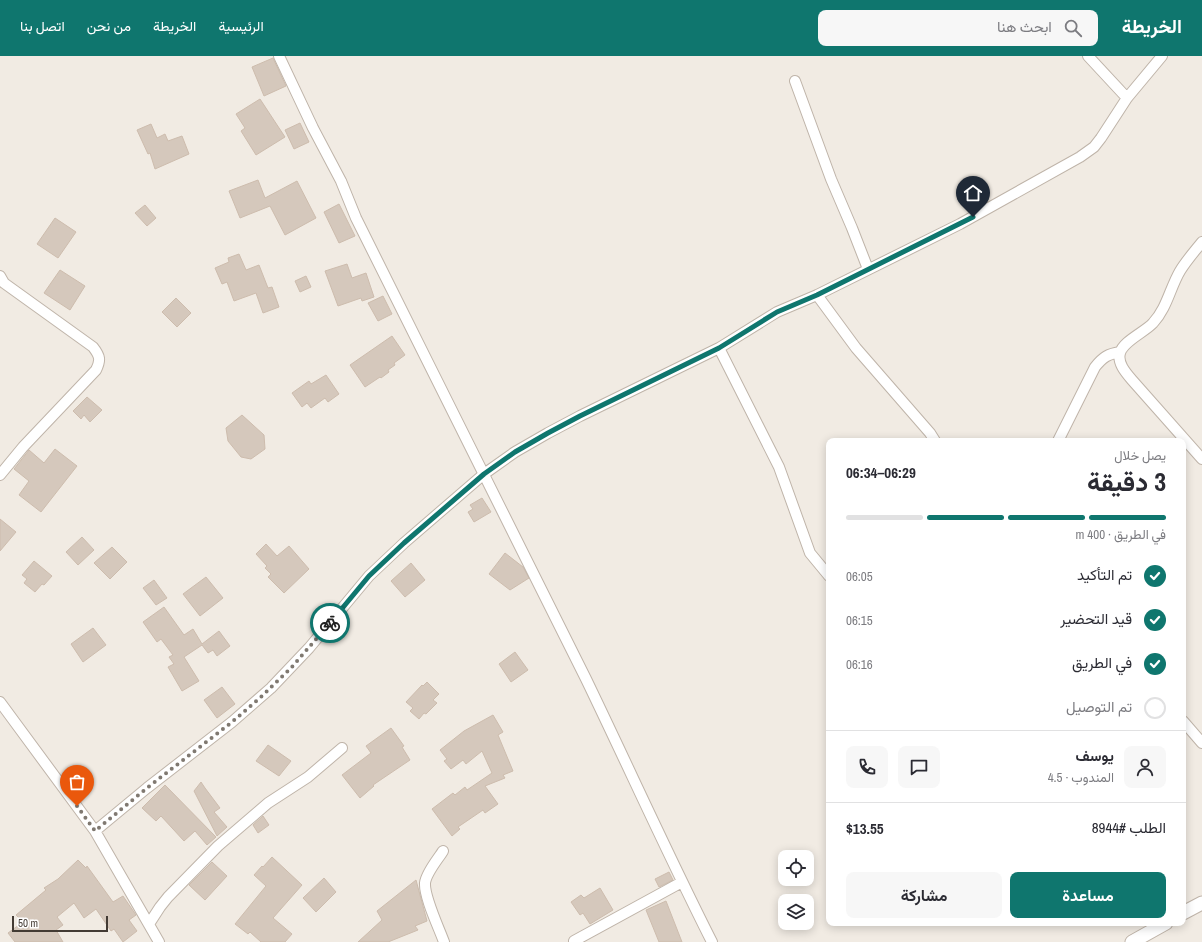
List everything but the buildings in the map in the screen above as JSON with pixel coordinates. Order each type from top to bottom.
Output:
[{"type":"street","points":[[279,56],[313,128],[341,181],[356,218],[586,680],[712,942]]},
{"type":"street","points":[[1088,56],[1127,98]]},
{"type":"street","points":[[95,831],[147,788],[232,722],[271,688],[309,648],[369,576],[404,543],[484,474],[515,452],[548,433],[719,348],[777,312],[817,295],[960,224],[1080,157],[1094,147],[1127,98],[1162,56]]},
{"type":"street","points":[[795,81],[831,180],[868,269]]},
{"type":"street","points":[[1184,438],[1123,368],[1119,360],[1120,352],[1124,346],[1153,323],[1167,301],[1179,272],[1202,242]]},
{"type":"street","points":[[0,276],[4,282],[93,347],[98,354],[99,359],[99,364],[96,370],[23,447],[0,475]]},
{"type":"street","points":[[817,295],[856,348],[933,438]]},
{"type":"street","points":[[719,348],[778,467],[810,553],[826,572]]},
{"type":"street","points":[[1060,438],[1095,367],[1101,359],[1106,356],[1120,352]]},
{"type":"street","points":[[1186,441],[1202,459]]},
{"type":"street","points":[[0,702],[95,831],[159,942]]},
{"type":"street","points":[[1186,724],[1202,743]]},
{"type":"street","points":[[149,924],[168,897],[218,846],[268,803],[308,777],[342,748]]},
{"type":"street","points":[[443,851],[425,882],[428,900],[444,942]]},
{"type":"street","points":[[574,941],[682,882]]},
{"type":"street","points":[[1186,912],[1202,903]]},
{"type":"street","points":[[1132,942],[1161,926]]},
{"type":"way so far","points":[[77,806],[95,831],[147,788],[232,722],[261,697],[291,668],[330,623]]},
{"type":"route","points":[[330,623],[369,576],[404,543],[484,474],[515,452],[580,416],[719,348],[777,312],[817,295],[973,217]]}]
